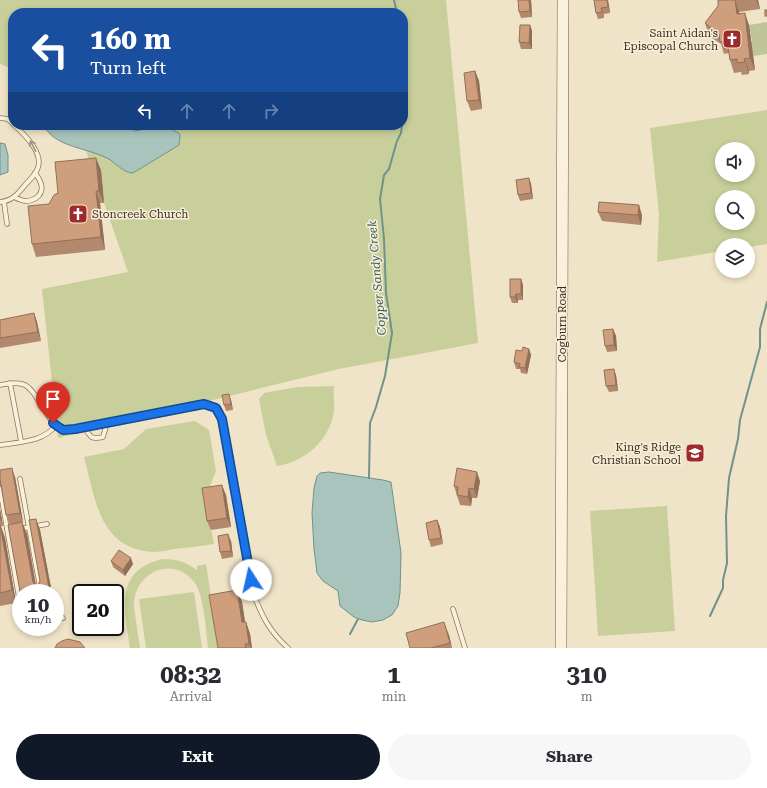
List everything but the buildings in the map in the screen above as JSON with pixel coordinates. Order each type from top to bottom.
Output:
[{"type":"street","name":"Cogburn Road","points":[[561,648],[563,0]]},
{"type":"lane","points":[[7,224],[2,202],[18,195],[37,170],[38,162],[35,150],[29,139],[20,130]]},
{"type":"lane","points":[[14,197],[26,201],[37,197],[42,191],[42,186],[35,173]]},
{"type":"lane","points":[[10,383],[21,441]]},
{"type":"lane","points":[[0,385],[10,383],[22,384],[30,389],[53,423],[63,430],[204,404],[216,408],[222,419],[253,593],[263,617],[278,639],[288,648]]},
{"type":"lane","points":[[85,427],[88,434],[92,438],[96,439],[103,437],[107,423]]},
{"type":"lane","points":[[0,445],[43,437],[56,425]]},
{"type":"lane","points":[[20,479],[39,584]]},
{"type":"lane","points":[[0,489],[6,532],[16,584]]},
{"type":"lane","points":[[6,532],[47,524]]},
{"type":"lane","points":[[453,609],[465,648]]},
{"type":"green space","points":[[0,0],[446,0],[478,343],[339,369],[58,438],[42,289],[128,272],[79,130],[408,130],[408,8],[8,8],[8,67],[0,64]]},
{"type":"green space","points":[[767,22],[767,54],[753,56],[746,42],[752,41],[749,25]]},
{"type":"green space","points":[[767,110],[767,244],[755,246],[755,238],[715,238],[715,252],[657,262],[659,215],[650,128]]},
{"type":"green space","points":[[334,386],[334,411],[332,422],[322,440],[314,448],[297,460],[277,466],[266,435],[259,399],[264,393],[298,387]]},
{"type":"green space","points":[[195,421],[209,430],[216,471],[205,499],[214,544],[153,552],[135,549],[121,542],[110,531],[102,519],[96,504],[84,457],[124,449],[146,429]]},
{"type":"green space","points":[[667,506],[675,631],[598,636],[590,511]]},
{"type":"green space","points":[[163,559],[181,562],[197,570],[197,566],[206,564],[219,648],[208,648],[202,604],[194,582],[185,574],[175,569],[165,569],[155,571],[147,577],[140,585],[135,595],[134,607],[140,648],[130,648],[125,606],[129,582],[136,572],[147,564]]},
{"type":"green space","points":[[194,592],[202,648],[146,648],[139,599]]},
{"type":"water","points":[[46,130],[172,130],[179,133],[180,136],[179,145],[133,173],[129,173],[107,158],[74,147],[51,135]]},
{"type":"water","points":[[0,143],[5,144],[8,155],[8,172],[0,175]]},
{"type":"water","points":[[329,472],[391,482],[401,553],[400,593],[398,606],[392,615],[383,620],[372,622],[354,617],[340,606],[338,591],[323,581],[317,573],[312,513],[314,488],[317,476],[320,473]]},
{"type":"waterway","name":"Copper Sandy Creek","points":[[394,0],[396,8]]},
{"type":"waterway","name":"Copper Sandy Creek","points":[[369,478],[370,423],[385,376],[392,333],[386,293],[384,239],[380,199],[384,175],[389,169],[401,130]]},
{"type":"waterway","points":[[710,616],[723,588],[723,580],[727,563],[726,516],[729,478],[738,439],[740,420],[760,347],[760,329],[767,302]]},
{"type":"waterway","name":"Copper Sandy Creek","points":[[350,634],[358,619]]},
{"type":"place","name":"Saint Aidan's Episcopal Church","points":[[732,39]]},
{"type":"place","name":"Stoncreek Church","points":[[78,214]]},
{"type":"place","name":"King's Ridge Christian School","points":[[695,453]]},
{"type":"route","points":[[53,423],[63,430],[75,429],[204,404],[216,408],[222,419],[251,580]]}]
